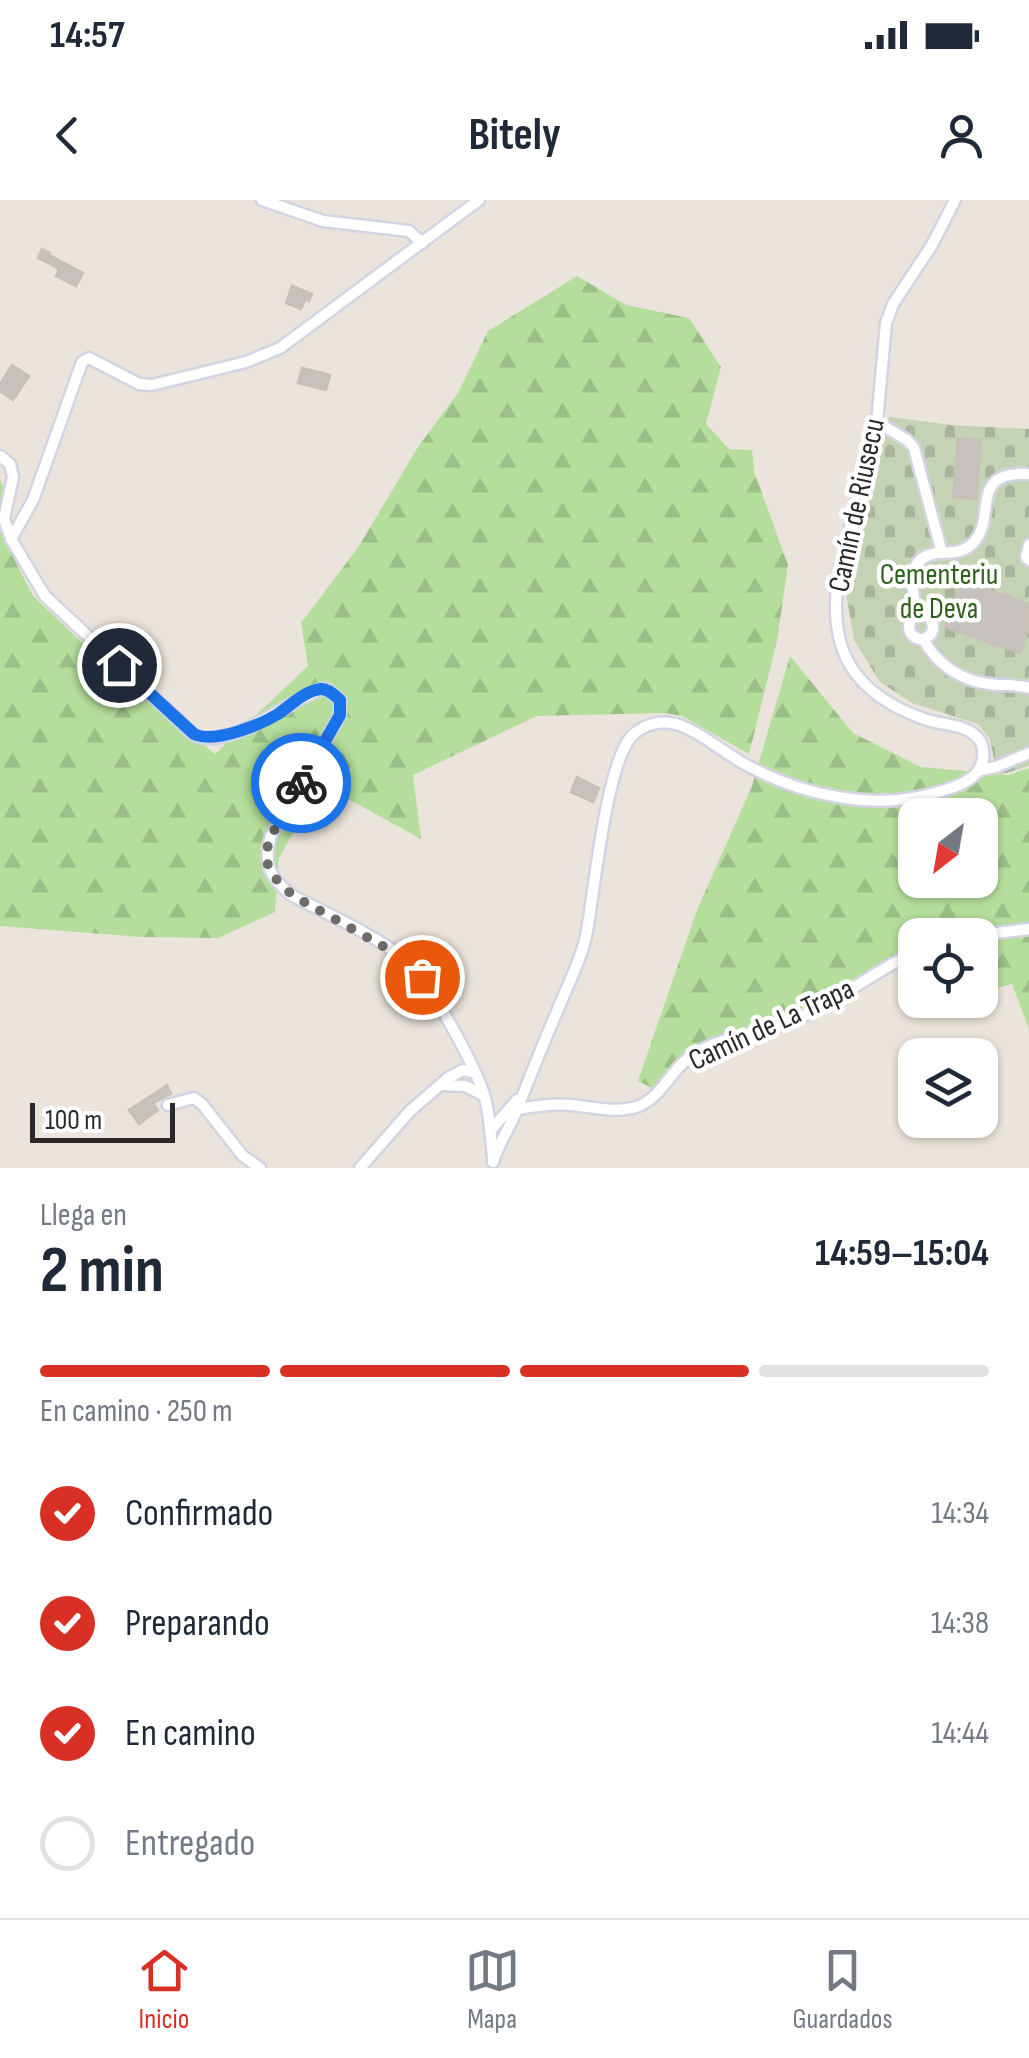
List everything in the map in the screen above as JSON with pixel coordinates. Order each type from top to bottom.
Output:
[{"type":"street","points":[[262,200],[323,220],[409,231],[422,244]]},
{"type":"street","points":[[11,539],[33,500],[82,362],[89,358],[138,384],[152,385],[246,362],[280,348],[479,200]]},
{"type":"street","name":"Camín de Riusecu","points":[[955,200],[932,245],[892,304],[883,342],[877,422],[836,593],[835,616],[839,642],[848,662],[877,695],[908,713],[977,736],[983,748],[980,770]]},
{"type":"street","points":[[877,422],[914,448],[942,553]]},
{"type":"street","points":[[0,456],[10,464],[13,477],[4,519],[32,578],[59,612],[200,738],[251,726],[321,688],[340,700],[340,715],[271,836],[266,852],[268,866],[282,888],[376,940],[422,977],[475,1073],[486,1102],[494,1165]]},
{"type":"street","points":[[918,615],[910,581],[915,566],[921,559],[962,551],[978,538],[985,499],[999,477],[1029,474]]},
{"type":"street","points":[[1029,544],[1029,560]]},
{"type":"street","points":[[918,615],[926,616],[933,625],[924,640]]},
{"type":"street","points":[[918,615],[909,624],[909,632],[924,640],[930,651],[958,674],[985,684],[1028,685]]},
{"type":"street","points":[[490,1131],[522,1096],[586,937],[608,802],[620,755],[632,735],[659,722],[677,724],[751,768],[785,782],[868,801],[926,796],[964,782],[980,770],[1029,754]]},
{"type":"street","points":[[998,933],[1029,930]]},
{"type":"street","name":"Camín de La Trapa","points":[[514,1108],[566,1104],[611,1110],[640,1106],[694,1054],[718,1042],[794,1021],[898,962]]},
{"type":"street","points":[[448,1084],[448,1078],[464,1070],[475,1073]]},
{"type":"street","points":[[360,1168],[410,1111],[448,1084],[465,1086],[499,1111],[514,1108]]},
{"type":"street","points":[[168,1104],[194,1098],[243,1156],[260,1168]]},
{"type":"street","points":[[494,1165],[514,1108]]},
{"type":"street","points":[[490,1131],[498,1132],[510,1123]]},
{"type":"green space","points":[[577,276],[626,305],[689,318],[721,367],[706,424],[729,449],[752,450],[754,471],[788,565],[777,641],[749,754],[682,716],[537,716],[413,775],[421,839],[321,784],[279,858],[275,912],[218,938],[141,937],[0,926],[0,480],[8,496],[11,553],[33,596],[94,654],[215,754],[308,666],[301,623],[359,546],[418,447],[458,393],[488,331]]},
{"type":"green space","name":"Cementeriu de Deva","points":[[889,417],[1029,429],[1029,766],[1000,775],[990,739],[978,724],[912,703],[880,682],[854,640],[846,593]]},
{"type":"green space","points":[[790,656],[853,733],[921,767],[1008,775],[1029,768],[1029,1029],[1012,984],[998,988],[998,918],[898,918],[898,960],[800,1015],[716,1040],[652,1088],[638,1081],[697,910],[752,786]]},
{"type":"building","points":[[42,249],[83,273],[76,286],[56,276],[56,267],[38,258]]},
{"type":"building","points":[[292,286],[312,294],[301,309],[286,303]]},
{"type":"building","points":[[12,365],[29,376],[13,400],[0,391]]},
{"type":"building","points":[[302,368],[330,375],[326,390],[298,383]]},
{"type":"building","points":[[958,438],[981,440],[976,499],[953,497]]},
{"type":"building","points":[[961,580],[1029,604],[1029,626],[1020,653],[945,627]]},
{"type":"building","points":[[577,777],[599,788],[593,802],[571,792]]},
{"type":"building","points":[[167,1085],[171,1094],[153,1103],[158,1110],[139,1124],[129,1110]]},
{"type":"way so far","points":[[301,783],[266,852],[273,876],[292,895],[404,958],[422,977]]},
{"type":"route","points":[[119,665],[200,738],[251,726],[321,688],[327,689],[340,700],[340,715],[301,783]]}]
